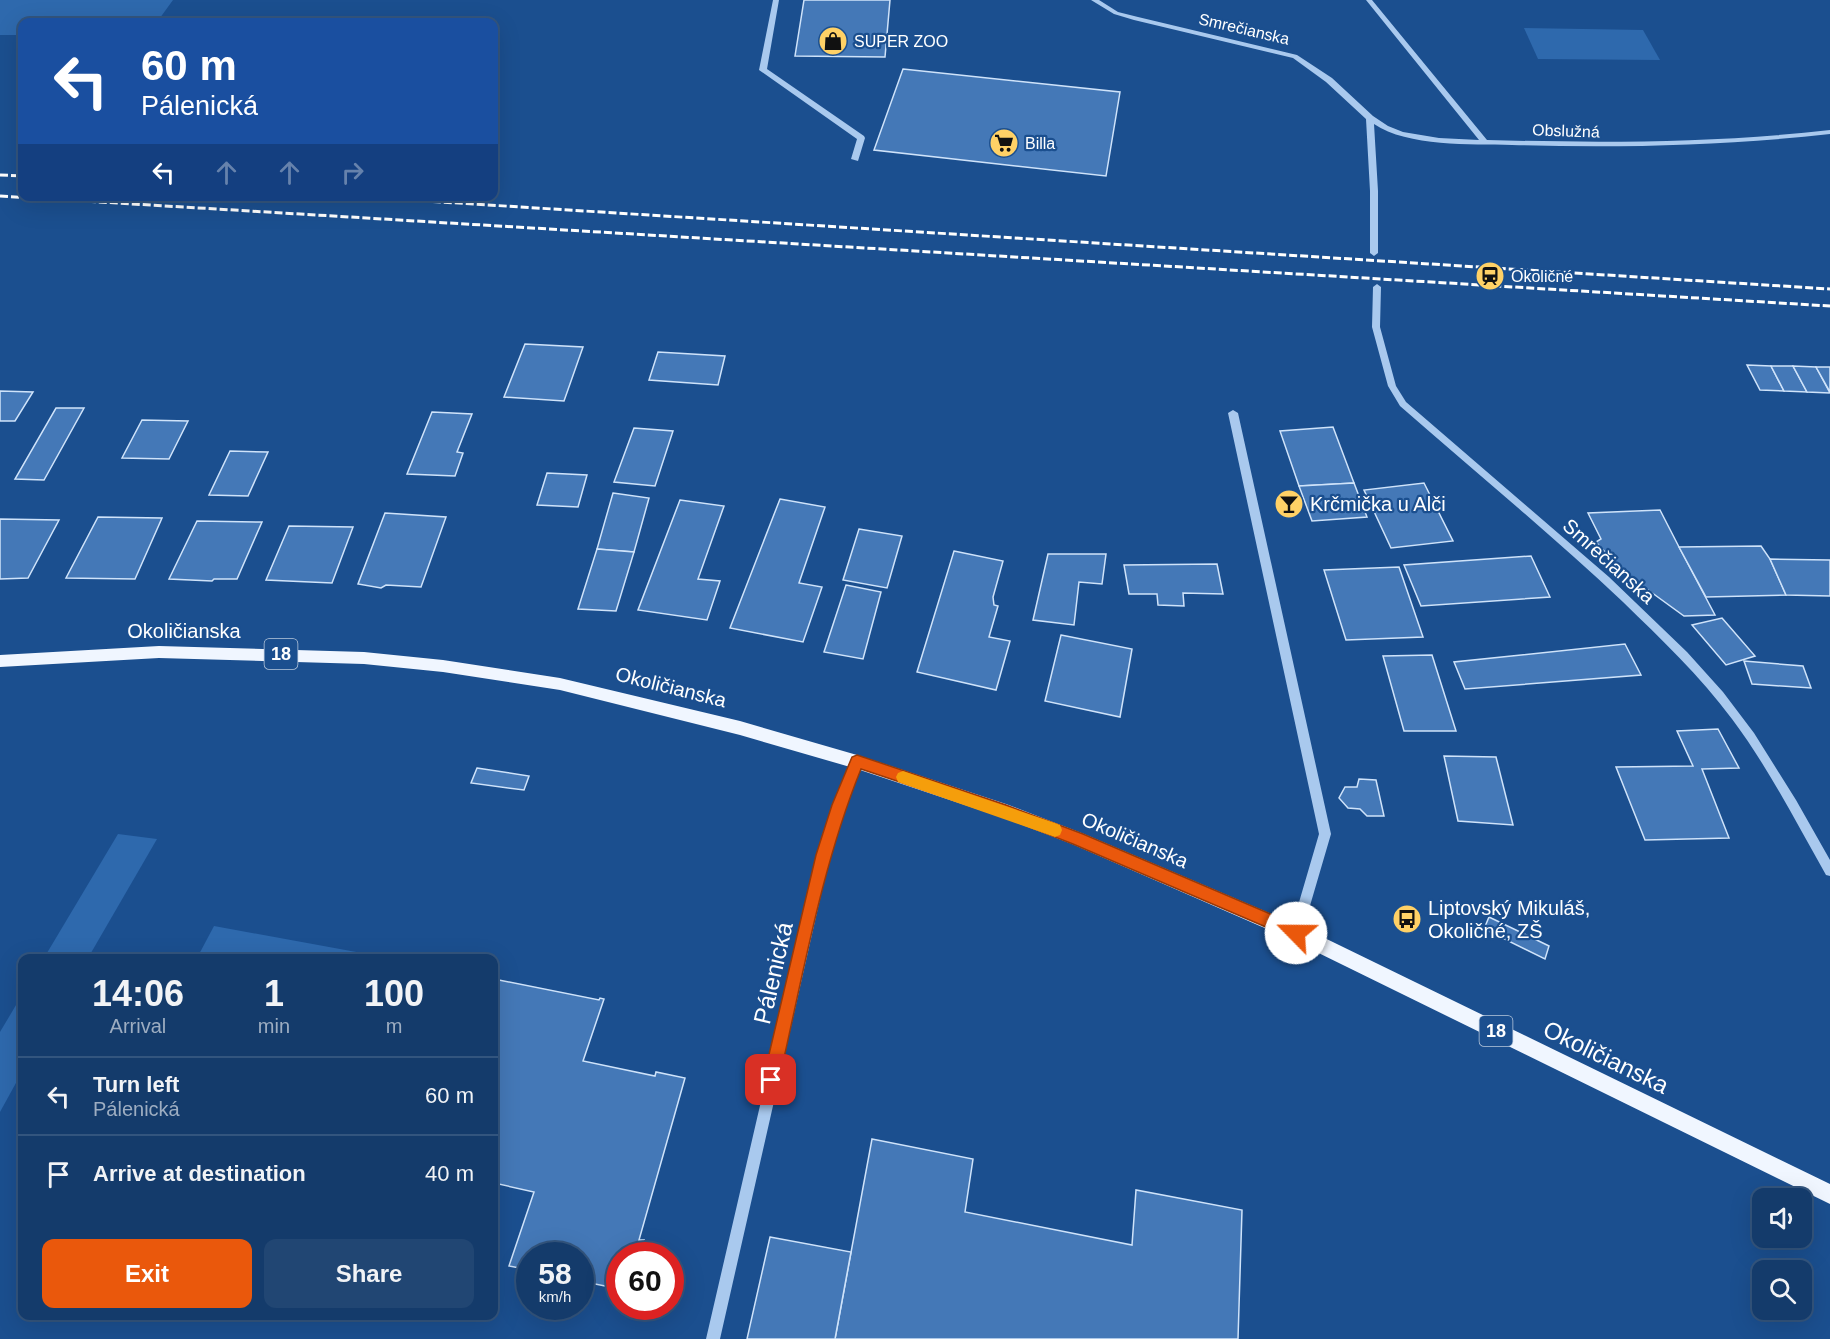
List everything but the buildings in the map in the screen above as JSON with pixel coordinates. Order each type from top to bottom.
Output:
[{"type":"main road","name":"Okoličianska","points":[[0,661],[159,652],[277,654],[443,666],[560,684],[651,705],[857,762],[1006,811],[1078,839],[1296,933],[1830,1194]]},
{"type":"street","points":[[776,0],[763,70],[861,138],[855,159]]},
{"type":"street","name":"Smrečianska","points":[[1094,0],[1116,13],[1136,19],[1294,56],[1329,80],[1370,118],[1385,128],[1417,137],[1485,142]]},
{"type":"street","points":[[1369,0],[1485,142]]},
{"type":"street","points":[[1370,118],[1374,191],[1374,253]]},
{"type":"street","name":"Obslužná","points":[[1485,142],[1591,146],[1689,145],[1830,132]]},
{"type":"street","name":"Smrečianska","points":[[1377,287],[1376,327],[1392,386],[1403,404],[1640,610],[1720,696],[1752,739],[1830,872]]},
{"type":"street","points":[[1233,413],[1325,834],[1296,933]]},
{"type":"street","name":"Pálenická","points":[[713,1339],[824,855],[839,805],[857,762]]},
{"type":"shaded area","points":[[0,0],[173,0],[160,18],[18,18],[18,35],[0,35]]},
{"type":"shaded area","points":[[1524,28],[1643,30],[1660,60],[1538,59]]},
{"type":"shaded area","points":[[118,834],[157,839],[90,954],[46,954]]},
{"type":"shaded area","points":[[214,926],[367,954],[199,954]]},
{"type":"shaded area","points":[[18,1002],[18,1079],[0,1112],[0,1032]]},
{"type":"railway","points":[[0,175],[18,176]]},
{"type":"railway","points":[[0,196],[18,197]]},
{"type":"railway","points":[[83,201],[1830,306]]},
{"type":"railway","points":[[425,201],[1830,289]]},
{"type":"slow traffic","points":[[903,777],[1006,811],[1055,830]]},
{"type":"place","name":"SUPER ZOO","points":[[833,41]]},
{"type":"place","name":"Billa","points":[[1004,143]]},
{"type":"place","name":"Okoličné","points":[[1490,276]]},
{"type":"place","name":"Krčmička u Alči","points":[[1289,504]]},
{"type":"place","name":"Liptovský Mikuláš, Okoličné, ZŠ","points":[[1407,919]]},
{"type":"route","points":[[771,1080],[824,855],[839,805],[857,762],[1006,811],[1078,839],[1296,933]]}]
